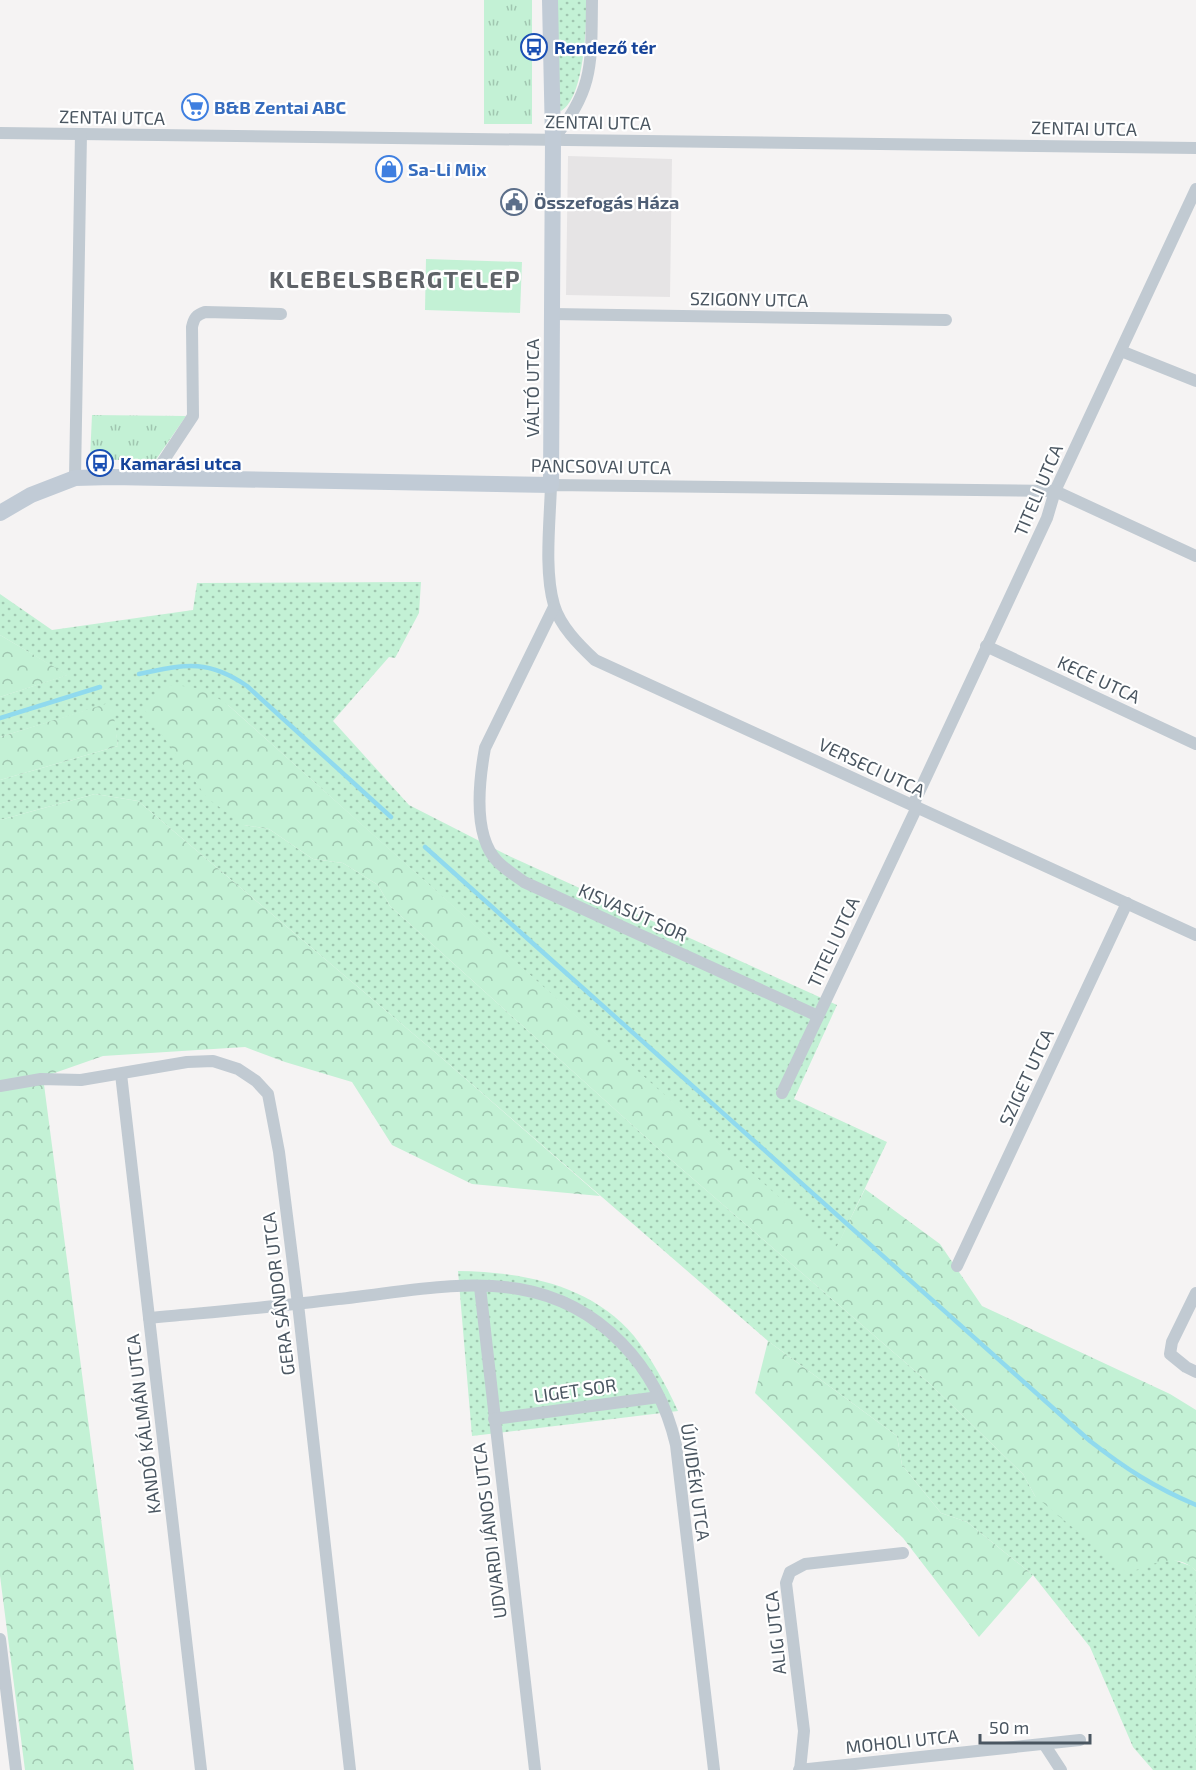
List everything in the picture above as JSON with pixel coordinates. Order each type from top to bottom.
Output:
[{"type":"street","points":[[550,0],[553,139]]},
{"type":"street","points":[[553,139],[570,119],[586,86],[591,64],[592,0]]},
{"type":"street","name":"ZENTAI UTCA","points":[[0,133],[1196,148]]},
{"type":"street","points":[[75,478],[81,134]]},
{"type":"street","name":"VÁLTÓ UTCA","points":[[553,139],[549,583],[554,607]]},
{"type":"street","name":"TITELI UTCA","points":[[782,1093],[915,806],[986,646],[1047,518],[1055,491],[1196,189]]},
{"type":"street","points":[[152,478],[193,416],[192,327],[194,319],[198,314],[205,312],[281,314]]},
{"type":"street","name":"SZIGONY UTCA","points":[[552,314],[946,320]]},
{"type":"street","points":[[1121,351],[1196,381]]},
{"type":"street","name":"PANCSOVAI UTCA","points":[[0,513],[31,495],[75,478],[1055,491],[1196,556]]},
{"type":"street","name":"KISVASÚT SOR","points":[[554,607],[486,748],[480,774],[481,824],[487,845],[497,861],[524,882],[818,1016]]},
{"type":"street","name":"VERSECI UTCA","points":[[554,607],[565,627],[595,660],[1196,935]]},
{"type":"street","name":"KECE UTCA","points":[[986,646],[1196,744]]},
{"type":"street","name":"SZIGET UTCA","points":[[957,1266],[1127,903]]},
{"type":"street","name":"GERA SÁNDOR UTCA","points":[[0,1086],[41,1079],[81,1080],[187,1062],[213,1061],[238,1069],[256,1081],[268,1094],[279,1152],[298,1304],[350,1770]]},
{"type":"street","name":"KANDÓ KÁLMÁN UTCA","points":[[121,1074],[201,1770]]},
{"type":"street","name":"ÚJVIDÉKI UTCA","points":[[149,1318],[448,1287],[509,1288],[555,1299],[589,1316],[618,1338],[631,1351],[651,1381],[671,1423],[676,1445],[714,1770]]},
{"type":"street","name":"UDVARDI JÁNOS UTCA","points":[[480,1287],[535,1770]]},
{"type":"street","points":[[1196,1293],[1172,1342],[1170,1354],[1196,1372]]},
{"type":"street","name":"LIGET SOR","points":[[494,1419],[659,1397]]},
{"type":"street","name":"ALIG UTCA","points":[[800,1770],[804,1731],[786,1583],[790,1572],[805,1564],[903,1553]]},
{"type":"street","points":[[0,1639],[16,1770]]},
{"type":"street","name":"MOHOLI UTCA","points":[[800,1770],[1080,1740]]},
{"type":"street","points":[[1044,1744],[1060,1770]]},
{"type":"shaded area","points":[[568,156],[672,159],[670,297],[566,295]]},
{"type":"green space","points":[[484,0],[532,0],[532,124],[484,124]]},
{"type":"green space","points":[[555,0],[587,0],[585,43],[580,77],[569,103],[561,111],[559,109]]},
{"type":"green space","points":[[426,259],[522,262],[520,313],[425,310]]},
{"type":"green space","points":[[92,415],[186,416],[155,461],[90,459]]},
{"type":"green space","points":[[421,582],[419,613],[395,658],[389,657],[333,721],[409,805],[507,855],[837,1005],[794,1099],[887,1142],[836,1249],[228,705],[244,825],[269,829],[313,859],[343,863],[378,885],[390,906],[661,1151],[929,1383],[1023,1474],[1035,1496],[1171,1559],[1191,1566],[1196,1571],[1196,1770],[1153,1770],[1133,1747],[1090,1647],[1033,1575],[967,1522],[941,1513],[902,1465],[897,1436],[768,1341],[436,1053],[138,801],[95,794],[0,820],[0,780],[118,746],[111,703],[0,737],[0,697],[67,675],[0,635],[0,594],[52,630],[193,610],[197,583]]},
{"type":"green space","points":[[0,635],[68,675],[0,697]]},
{"type":"green space","points":[[166,685],[198,689],[228,705],[836,1248],[865,1189],[940,1244],[982,1306],[1170,1394],[1196,1410],[1196,1571],[1180,1561],[1171,1561],[1127,1573],[1035,1496],[1023,1474],[929,1383],[661,1151],[390,906],[378,885],[343,863],[313,859],[269,829],[244,825],[207,798],[143,708]]},
{"type":"green space","points":[[112,702],[118,746],[0,780],[0,737]]},
{"type":"green space","points":[[95,794],[138,801],[436,1053],[600,1196],[472,1184],[392,1145],[352,1082],[285,1062],[245,1047],[103,1056],[43,1077],[134,1770],[25,1770],[0,1576],[0,820]]},
{"type":"green space","points":[[458,1271],[530,1278],[553,1284],[597,1304],[616,1318],[634,1336],[658,1372],[678,1411],[472,1436]]},
{"type":"green space","points":[[768,1341],[897,1436],[902,1465],[941,1513],[967,1522],[1033,1575],[979,1637],[903,1538],[755,1393]]},
{"type":"waterway","points":[[139,674],[182,666],[195,666],[219,671],[232,677],[247,686],[391,817]]},
{"type":"waterway","points":[[0,718],[100,687]]},
{"type":"waterway","points":[[425,847],[1090,1441],[1141,1477],[1196,1505]]},
{"type":"place","name":"Rendező tér","points":[[534,47]]},
{"type":"place","name":"B&B Zentai ABC","points":[[195,107]]},
{"type":"place","name":"Sa-Li Mix","points":[[389,169]]},
{"type":"place","name":"Összefogás Háza","points":[[514,202]]},
{"type":"place","name":"Kamarási utca","points":[[100,463]]},
{"type":"district","name":"KLEBELSBERGTELEP","points":[[395,278]]}]
